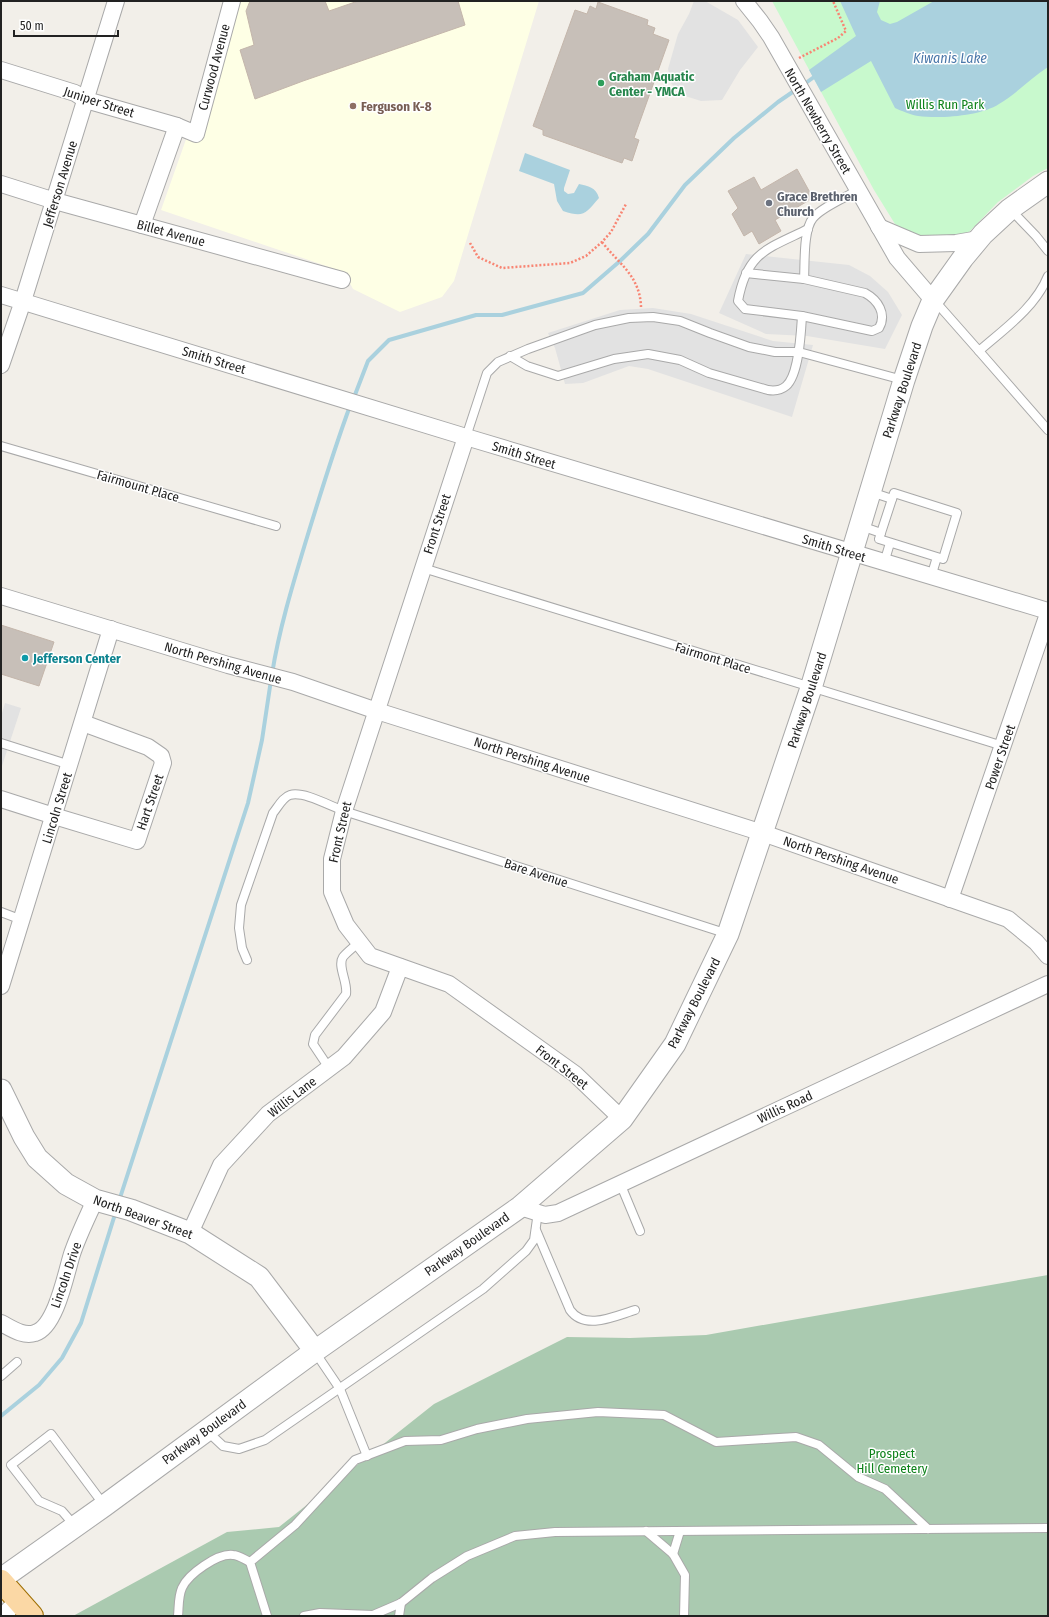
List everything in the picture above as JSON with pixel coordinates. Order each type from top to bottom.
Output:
[{"type":"main road","points":[[1,1580],[18,1611]]},
{"type":"street","name":"Jefferson Avenue","points":[[1,365],[55,201],[116,1]]},
{"type":"street","name":"Curwood Avenue","points":[[196,134],[232,1]]},
{"type":"street","name":"North Newberry Street","points":[[744,1],[794,64],[810,105],[897,258],[933,300]]},
{"type":"street","name":"Juniper Street","points":[[2,74],[75,94],[86,100],[178,126],[196,134]]},
{"type":"street","points":[[142,225],[178,126]]},
{"type":"street","name":"Parkway Boulevard","points":[[1,1580],[315,1351],[529,1210],[622,1119],[675,1044],[728,934],[811,688],[904,380],[922,326],[933,300],[963,258],[979,239],[1010,209],[1048,182]]},
{"type":"street","name":"Billet Avenue","points":[[1,184],[55,201],[342,280]]},
{"type":"street","points":[[879,227],[919,244],[956,243],[979,239]]},
{"type":"street","name":"Smith Street","points":[[1,295],[1048,613]]},
{"type":"street","name":"Front Street","points":[[466,437],[344,811],[332,859],[332,892],[346,925],[370,956],[448,984],[575,1074],[622,1119]]},
{"type":"street","name":"North Pershing Avenue","points":[[1,596],[228,665],[293,682],[377,711],[763,833],[1008,919],[1036,942],[1048,956]]},
{"type":"street","name":"Power Street","points":[[950,899],[1048,613]]},
{"type":"street","name":"Lincoln Street","points":[[1,986],[111,629]]},
{"type":"street","name":"Hart Street","points":[[54,816],[137,841],[163,763],[161,756],[148,747],[83,723]]},
{"type":"street","points":[[1,799],[54,816]]},
{"type":"street","name":"Willis Lane","points":[[190,1233],[221,1165],[268,1114],[344,1057],[383,1012],[400,967]]},
{"type":"street","name":"Willis Road","points":[[529,1210],[545,1215],[558,1213],[1048,984]]},
{"type":"street","name":"North Beaver Street","points":[[1,1090],[24,1137],[37,1158],[66,1184],[95,1200],[131,1210],[190,1233],[259,1277],[315,1351]]},
{"type":"street","name":"Lincoln Drive","points":[[1,1323],[20,1333],[29,1334],[41,1331],[46,1325],[63,1288],[72,1255],[95,1200]]},
{"type":"lane","points":[[804,279],[808,229],[813,218],[824,209],[858,190]]},
{"type":"lane","points":[[1010,209],[1048,251]]},
{"type":"lane","points":[[746,273],[804,279],[865,293],[871,297],[882,310],[883,322],[879,328],[872,331],[802,316],[745,309],[738,301],[740,288],[747,269],[755,258],[808,229]]},
{"type":"lane","points":[[979,351],[1025,310],[1040,293],[1048,276]]},
{"type":"lane","points":[[933,300],[1048,430]]},
{"type":"lane","points":[[510,356],[527,366],[558,376],[614,359],[648,354],[680,360],[709,373],[775,391],[787,386],[791,379],[799,352],[802,316]]},
{"type":"lane","points":[[466,437],[487,372],[498,362],[510,356],[595,325],[629,318],[652,318],[680,321],[749,346],[775,352],[799,352],[904,380]]},
{"type":"lane","name":"Fairmount Place","points":[[1,446],[276,526]]},
{"type":"lane","points":[[870,492],[892,499]]},
{"type":"lane","points":[[894,493],[957,513],[943,559],[880,539],[892,499],[894,493]]},
{"type":"lane","points":[[860,526],[882,533]]},
{"type":"lane","points":[[884,563],[890,543]]},
{"type":"lane","points":[[931,577],[937,557]]},
{"type":"lane","name":"Fairmont Place","points":[[423,568],[1003,746]]},
{"type":"lane","points":[[1,743],[70,765]]},
{"type":"lane","name":"Bare Avenue","points":[[247,960],[242,948],[239,928],[242,905],[273,813],[289,795],[301,794],[344,811],[728,934]]},
{"type":"lane","points":[[1,912],[22,920]]},
{"type":"lane","points":[[329,1068],[313,1044],[312,1040],[346,994],[347,989],[341,963],[343,957],[360,942]]},
{"type":"lane","points":[[620,1183],[640,1231]]},
{"type":"lane","points":[[529,1210],[570,1310],[576,1318],[584,1321],[596,1321],[635,1310]]},
{"type":"lane","points":[[206,1430],[223,1446],[239,1449],[265,1440],[483,1289],[526,1251],[534,1240],[536,1230]]},
{"type":"lane","points":[[315,1351],[340,1389],[367,1456]]},
{"type":"lane","points":[[1,1376],[17,1362]]},
{"type":"lane","points":[[250,1562],[295,1525],[355,1460],[405,1441],[441,1440],[477,1429],[527,1419],[598,1412],[664,1415],[716,1442],[796,1437],[819,1446],[858,1477],[885,1489],[928,1529]]},
{"type":"lane","points":[[75,1526],[62,1511],[39,1501],[11,1465],[51,1434],[104,1506]]},
{"type":"lane","points":[[304,1616],[320,1613],[374,1615],[401,1603],[432,1578],[467,1556],[515,1536],[555,1532],[1048,1528]]},
{"type":"lane","points":[[646,1531],[673,1554],[684,1575],[684,1616]]},
{"type":"lane","points":[[673,1554],[680,1531]]},
{"type":"lane","points":[[178,1616],[179,1599],[182,1587],[188,1578],[202,1568],[230,1555],[234,1555],[250,1562],[267,1616]]},
{"type":"lane","points":[[399,1616],[401,1603]]},
{"type":"path","points":[[794,64],[838,38],[846,31],[833,1]]},
{"type":"path","points":[[470,244],[478,257],[502,268],[570,263],[586,256],[602,242],[611,232],[626,204]]},
{"type":"path","points":[[602,242],[626,269],[638,288],[641,318]]},
{"type":"shaded area","name":"Ferguson K-8","points":[[235,1],[539,1],[454,281],[442,297],[400,312],[353,289],[344,272],[161,210]]},
{"type":"shaded area","points":[[694,1],[705,1],[738,20],[758,47],[740,70],[722,100],[701,101],[682,95],[671,83],[668,69],[678,34]]},
{"type":"shaded area","points":[[746,254],[849,265],[870,276],[888,292],[902,315],[885,349],[807,336],[766,334],[719,313]]},
{"type":"shaded area","points":[[653,308],[691,314],[773,341],[813,345],[792,417],[648,369],[629,366],[583,383],[565,384],[555,348],[548,333],[620,310]]},
{"type":"shaded area","points":[[5,703],[21,708],[1,769],[1,713]]},
{"type":"green space","name":"Willis Run Park","points":[[772,1],[1048,1],[1048,168],[1033,176],[998,202],[969,232],[928,241],[895,224],[874,190]]},
{"type":"green space","name":"Prospect Hill Cemetery","points":[[1048,1275],[1048,1616],[73,1616],[227,1532],[279,1527],[434,1404],[567,1337],[630,1338],[706,1335]]},
{"type":"water","name":"Kiwanis Lake","points":[[840,1],[880,1],[877,12],[881,20],[890,24],[897,22],[934,1],[1048,1],[1048,67],[999,104],[982,111],[960,116],[918,116],[895,108],[871,61],[821,92],[809,70],[856,36]]},
{"type":"water","points":[[525,153],[570,170],[564,188],[564,191],[568,194],[574,193],[579,184],[594,189],[599,198],[584,213],[576,214],[563,211],[557,201],[554,184],[519,171]]},
{"type":"building","points":[[250,1],[325,1],[329,11],[358,1],[458,1],[465,25],[255,99],[240,50],[254,45],[246,11]]},
{"type":"building","name":"Graham Aquatic Center - YMCA","points":[[598,2],[648,20],[647,25],[655,28],[653,34],[669,40],[634,138],[639,140],[632,161],[624,158],[622,163],[543,135],[543,130],[533,126],[575,10],[587,14],[590,6],[596,9]]},
{"type":"building","name":"Grace Brethren Church","points":[[797,169],[813,198],[775,220],[781,231],[759,244],[752,231],[744,236],[732,214],[738,208],[728,191],[754,177],[761,190]]},
{"type":"building","name":"Jefferson Center","points":[[1,625],[54,642],[39,686],[1,674]]},
{"type":"waterway","points":[[803,85],[814,77]]},
{"type":"waterway","points":[[353,400],[368,361],[389,340],[476,315],[502,315],[583,293],[648,234],[685,185],[734,138],[778,102],[797,89]]},
{"type":"waterway","points":[[272,674],[282,625],[295,576],[326,475],[350,406]]},
{"type":"waterway","points":[[119,1201],[248,803],[262,740],[271,680]]},
{"type":"waterway","points":[[1,1416],[39,1385],[62,1358],[81,1323],[116,1211]]},
{"type":"place","name":"Graham Aquatic Center - YMCA","points":[[601,83]]},
{"type":"place","name":"Ferguson K-8","points":[[353,106]]},
{"type":"place","name":"Grace Brethren Church","points":[[769,203]]},
{"type":"place","name":"Jefferson Center","points":[[25,658]]}]
